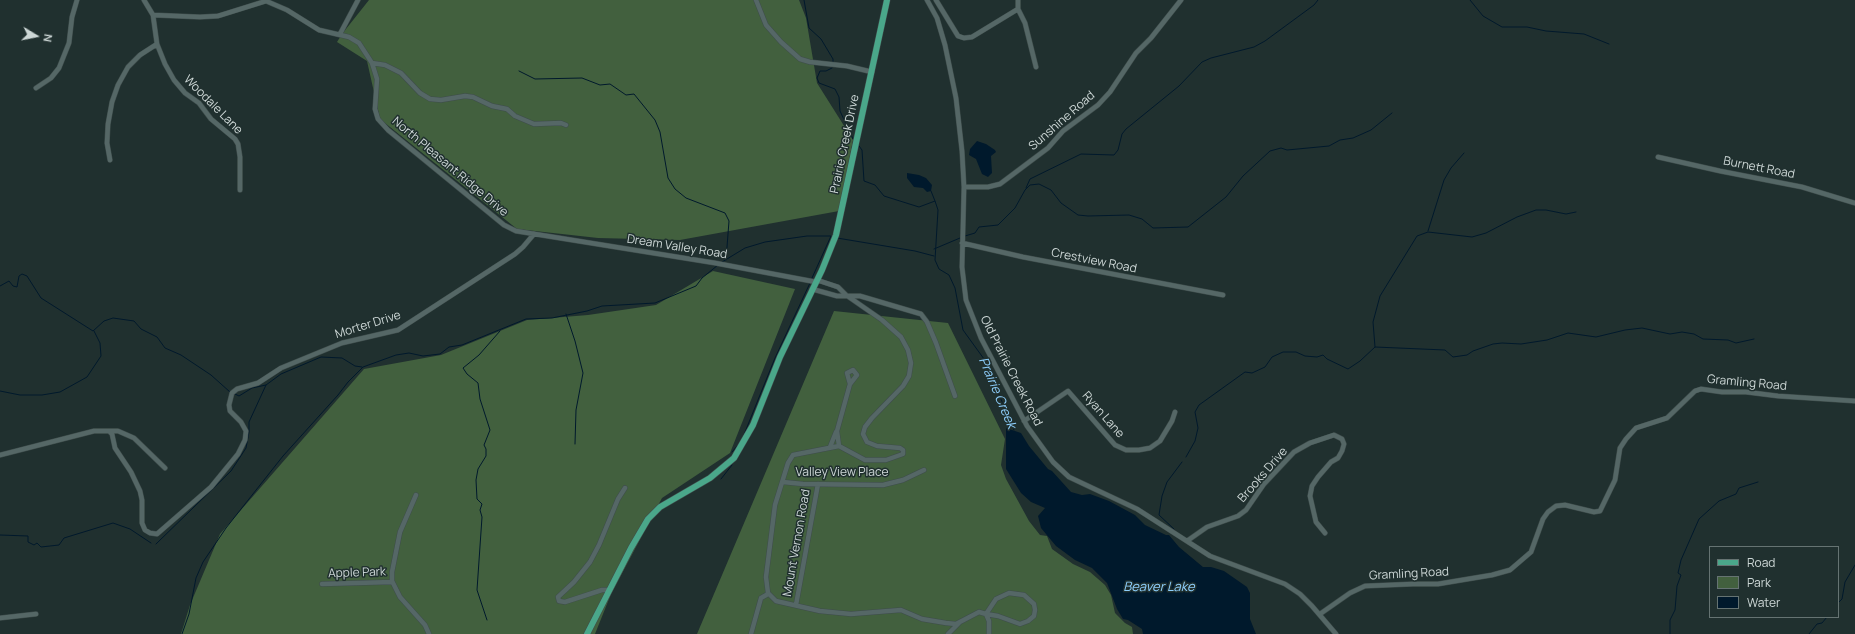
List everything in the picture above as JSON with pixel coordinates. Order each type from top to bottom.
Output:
[{"type":"main road","name":"Prairie Creek Drive","points":[[609,590],[640,532],[660,507],[675,496],[710,478],[734,458],[742,446],[783,350],[831,249],[840,219],[887,0]]},
{"type":"main road","points":[[587,634],[609,590]]},
{"type":"street","points":[[36,88],[51,78],[59,68],[69,43],[72,17],[77,0]]},
{"type":"street","points":[[144,0],[153,15]]},
{"type":"street","points":[[340,34],[358,0]]},
{"type":"street","points":[[756,0],[766,25],[781,42],[800,59],[810,62],[847,66],[872,72]]},
{"type":"street","name":"Old Prairie Creek Road","points":[[927,0],[936,18],[945,45],[956,98],[962,151],[964,187],[962,243],[964,283],[970,313],[1024,421],[1053,462],[1069,477],[1137,509],[1210,556],[1285,584],[1300,594],[1320,614],[1336,634]]},
{"type":"street","points":[[936,0],[958,36],[964,38],[972,37],[1018,9]]},
{"type":"street","points":[[1018,0],[1018,9],[1025,23],[1036,67]]},
{"type":"street","name":"Sunshine Road","points":[[964,187],[1000,184],[1048,148],[1063,131],[1098,105],[1110,92],[1136,53],[1151,38],[1181,0]]},
{"type":"street","name":"North Pleasant Ridge Drive","points":[[153,15],[200,17],[218,16],[266,2],[287,10],[319,30],[349,37],[359,43],[372,63],[378,80],[376,109],[378,119],[388,130],[504,225],[516,231],[534,234]]},
{"type":"street","name":"Woodale Lane","points":[[153,15],[157,44],[165,64],[174,80],[185,93],[199,103],[211,119],[235,139],[238,144],[240,157],[240,190]]},
{"type":"street","points":[[110,160],[107,143],[108,124],[112,102],[118,85],[128,67],[136,59],[157,44]]},
{"type":"street","points":[[372,63],[385,65],[401,73],[420,93],[430,99],[441,100],[457,97],[473,97],[492,106],[507,109],[515,116],[534,124],[561,123],[566,125]]},
{"type":"street","name":"Burnett Road","points":[[1658,157],[1802,187],[1855,203]]},
{"type":"street","name":"Dream Valley Road","points":[[534,234],[722,264],[816,281],[838,287],[846,295],[892,327],[901,337],[908,350],[911,363],[909,376],[903,386],[872,418],[865,427],[863,434],[867,442],[877,446],[900,448],[903,450],[903,454],[886,460],[865,460],[839,446]]},
{"type":"street","name":"Morter Drive","points":[[109,431],[112,434],[114,448],[131,472],[140,491],[142,500],[142,523],[145,530],[155,535],[211,487],[238,454],[245,440],[246,431],[241,422],[230,411],[229,399],[237,389],[258,383],[281,368],[342,343],[398,330],[515,254],[524,247],[534,234]]},
{"type":"street","name":"Crestview Road","points":[[962,243],[1023,257],[1223,295]]},
{"type":"street","points":[[812,289],[837,296],[860,296],[921,314],[927,322],[936,343],[955,396]]},
{"type":"street","points":[[830,447],[837,431],[850,384]]},
{"type":"street","name":"Gramling Road","points":[[1320,614],[1350,593],[1365,586],[1438,584],[1492,575],[1510,570],[1531,552],[1542,519],[1552,509],[1565,505],[1594,512],[1600,511],[1615,480],[1620,448],[1626,439],[1636,428],[1667,418],[1695,392],[1701,389],[1722,392],[1746,392],[1778,396],[1855,401]]},
{"type":"street","name":"Ryan Lane","points":[[1024,421],[1068,391],[1110,442],[1126,450],[1145,449],[1156,445],[1170,426],[1175,412]]},
{"type":"street","points":[[0,455],[94,431],[118,431],[134,438],[165,468]]},
{"type":"street","points":[[837,431],[839,446],[818,451],[802,452],[793,455],[782,482],[775,506],[766,577],[768,594],[776,602],[820,611],[851,614],[901,610],[934,622],[956,624],[979,612],[986,614],[998,616],[1020,624],[1028,622],[1034,616],[1035,610],[1030,599],[1024,595],[1009,593],[996,599],[986,614]]},
{"type":"street","name":"Brooks Drive","points":[[1187,541],[1207,528],[1238,516],[1250,506],[1264,484],[1294,452],[1310,443],[1334,435],[1342,439],[1344,444],[1342,451],[1338,458],[1331,462],[1318,477],[1312,486],[1310,496],[1316,522],[1325,533]]},
{"type":"street","name":"Valley View Place","points":[[782,482],[883,485],[903,480],[924,470]]},
{"type":"street","name":"Mount Vernon Road","points":[[796,606],[818,484]]},
{"type":"street","points":[[609,590],[602,590],[564,602],[558,597],[561,592],[577,578],[595,554],[618,498],[625,488]]},
{"type":"street","points":[[416,495],[400,532],[392,572],[392,582],[400,597],[425,625],[429,634]]},
{"type":"street","name":"Apple Park","points":[[322,584],[392,582]]},
{"type":"street","points":[[751,634],[761,598],[768,594]]},
{"type":"street","points":[[0,618],[36,614]]},
{"type":"street","points":[[986,614],[989,621],[988,634]]},
{"type":"street","points":[[948,634],[960,622]]},
{"type":"green space","points":[[369,0],[799,0],[806,18],[817,83],[853,140],[839,211],[680,240],[598,238],[517,229],[380,119],[367,61],[337,42]]},
{"type":"green space","points":[[713,271],[795,289],[730,453],[662,498],[611,594],[595,634],[181,634],[190,605],[220,534],[364,369],[441,355],[527,320],[588,315],[656,305]]},
{"type":"green space","points":[[834,311],[948,323],[1005,439],[1001,465],[1006,479],[1029,521],[1040,535],[1047,536],[1052,549],[1073,564],[1090,572],[1105,585],[1111,595],[1115,613],[1125,623],[1132,627],[1133,634],[697,634]]},
{"type":"water","points":[[977,141],[986,144],[996,152],[991,156],[992,173],[988,177],[982,174],[976,159],[969,155],[970,149]]},
{"type":"water","points":[[907,173],[926,178],[932,185],[931,191],[927,192],[923,188],[914,187],[907,178]]},
{"type":"water","name":"Beaver Lake","points":[[1006,428],[1021,433],[1029,446],[1048,469],[1052,471],[1071,492],[1082,495],[1090,494],[1109,501],[1135,515],[1145,525],[1169,535],[1179,547],[1203,567],[1211,567],[1224,571],[1247,587],[1250,593],[1250,619],[1256,634],[1143,634],[1142,629],[1128,620],[1123,619],[1117,609],[1107,583],[1092,568],[1075,560],[1056,546],[1041,528],[1038,516],[1045,508],[1031,502],[1021,493],[1006,469]]},
{"type":"waterway","name":"Prairie Creek","points":[[804,0],[809,28],[821,39],[833,59],[833,62]]},
{"type":"waterway","points":[[1026,188],[1030,179],[1081,154],[1114,155],[1118,150],[1122,134],[1126,129],[1179,86],[1202,62],[1211,58],[1254,47],[1265,41],[1314,5],[1318,0]]},
{"type":"waterway","points":[[1470,0],[1483,16],[1502,27],[1527,27],[1546,31],[1584,34],[1609,44]]},
{"type":"waterway","name":"Prairie Creek","points":[[832,68],[826,71],[820,71],[817,78],[819,83],[835,89],[839,97],[840,111],[853,139]]},
{"type":"waterway","points":[[519,71],[535,79],[582,78],[600,85],[610,84],[626,95],[634,94],[655,120],[660,132],[668,178],[675,189],[686,198],[725,213],[729,221],[726,260]]},
{"type":"waterway","points":[[965,236],[975,233],[979,227],[998,225],[1015,208],[1025,190],[1030,185],[1039,184],[1051,190],[1061,203],[1078,215],[1129,215],[1142,219],[1153,228],[1188,227],[1226,197],[1243,176],[1270,151],[1281,148],[1287,150],[1329,146],[1340,140],[1353,138],[1371,130],[1392,113]]},
{"type":"waterway","name":"Prairie Creek","points":[[859,146],[862,150],[864,181],[875,185],[884,196],[919,207],[935,201],[938,210],[935,260],[939,269],[949,275],[955,288],[963,330],[984,359],[1014,430]]},
{"type":"waterway","points":[[1428,231],[1444,180],[1451,168],[1464,153]]},
{"type":"waterway","points":[[931,191],[935,201]]},
{"type":"waterway","points":[[1375,347],[1373,322],[1380,296],[1417,236],[1428,232],[1472,237],[1486,233],[1517,217],[1536,210],[1546,210],[1566,214],[1576,212]]},
{"type":"waterway","points":[[722,262],[745,248],[765,242],[807,236],[831,236],[812,278]]},
{"type":"waterway","points":[[837,238],[915,251],[934,256]]},
{"type":"waterway","points":[[934,249],[960,238]]},
{"type":"waterway","points":[[182,634],[189,614],[196,578],[203,562],[226,528],[283,456],[363,367],[396,355],[409,353],[423,356],[440,354],[449,347],[462,345],[526,319],[552,318],[587,311],[602,306],[655,303],[696,286],[702,278],[718,265]]},
{"type":"waterway","points":[[0,286],[9,281],[13,286],[17,287],[19,276],[22,274],[27,276],[41,298],[93,331],[104,321],[113,318],[134,321],[141,329],[157,337],[165,348],[181,355],[211,375],[230,392]]},
{"type":"waterway","points":[[743,437],[775,358],[810,283]]},
{"type":"waterway","points":[[566,314],[583,373],[576,410],[575,444]]},
{"type":"waterway","points":[[1186,457],[1195,441],[1198,428],[1195,412],[1199,405],[1245,372],[1252,373],[1265,367],[1272,357],[1283,352],[1296,352],[1305,356],[1317,357],[1323,355],[1327,359],[1348,369],[1360,361],[1375,347],[1445,350],[1453,357],[1467,355],[1473,351],[1493,344],[1521,344],[1547,340],[1568,333],[1596,337],[1625,330],[1642,328],[1670,334],[1682,332],[1694,334],[1703,339],[1728,340],[1736,343],[1754,339]]},
{"type":"waterway","points":[[0,391],[20,395],[42,395],[60,392],[87,377],[101,356],[100,343],[94,331]]},
{"type":"waterway","points":[[487,620],[477,590],[482,517],[480,510],[482,504],[477,499],[476,480],[478,469],[486,456],[486,449],[484,445],[490,430],[480,399],[478,383],[467,374],[463,368],[479,355],[500,331]]},
{"type":"waterway","points":[[235,394],[239,396],[252,388],[266,385],[281,374],[321,357],[342,358],[355,366],[362,367]]},
{"type":"waterway","points":[[156,544],[231,471],[246,448],[249,422],[266,385]]},
{"type":"waterway","points":[[732,452],[738,445]]},
{"type":"waterway","points":[[1174,529],[1159,515],[1162,496],[1167,482],[1182,462]]},
{"type":"waterway","points":[[721,479],[732,465]]},
{"type":"waterway","points":[[1670,634],[1670,620],[1675,610],[1677,586],[1681,575],[1678,573],[1681,560],[1699,519],[1719,501],[1736,494],[1739,488],[1758,482]]},
{"type":"waterway","points":[[0,535],[28,536],[28,542],[34,545],[37,543],[41,547],[59,545],[64,538],[113,523],[130,529],[151,543]]},
{"type":"waterway","points":[[1839,602],[1842,599],[1845,582],[1855,565]]},
{"type":"waterway","points":[[1809,634],[1817,624],[1822,623],[1826,618]]}]
